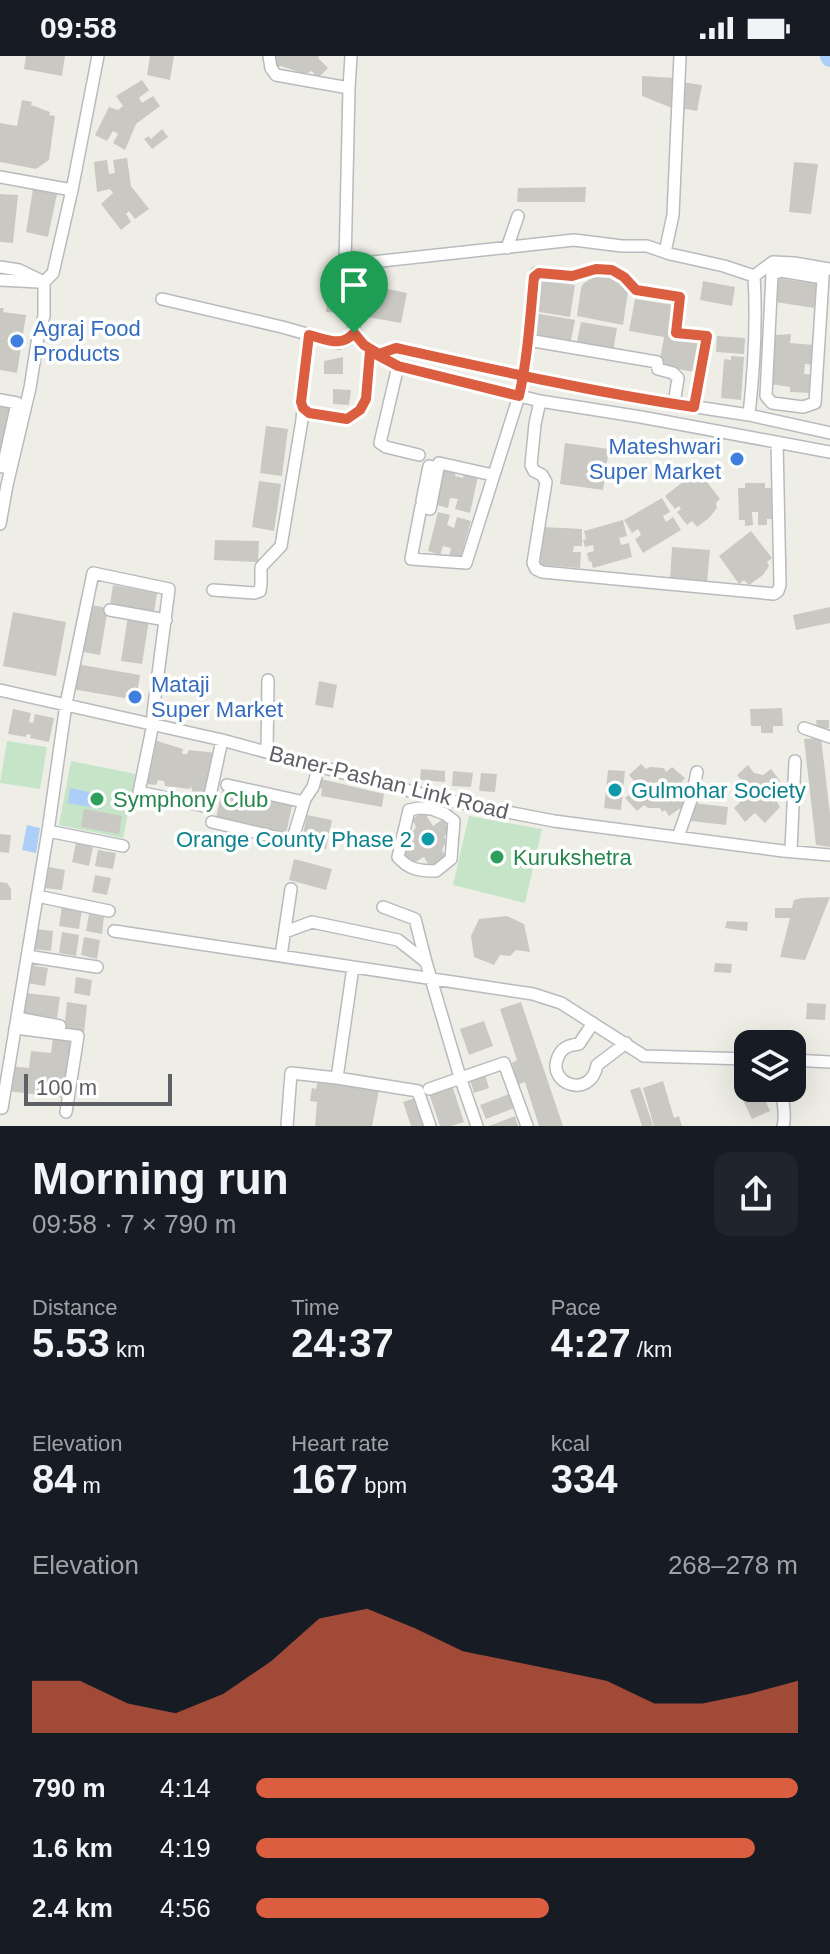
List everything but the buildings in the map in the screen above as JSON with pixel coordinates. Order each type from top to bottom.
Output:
[{"type":"street","points":[[0,524],[4,470],[44,316],[44,282],[53,273],[98,56]]},
{"type":"street","points":[[269,56],[276,75],[349,88]]},
{"type":"street","points":[[162,299],[339,343],[354,333],[353,294],[345,265],[351,56]]},
{"type":"street","points":[[665,252],[673,215],[680,56]]},
{"type":"street","points":[[0,177],[72,190]]},
{"type":"street","points":[[507,248],[518,216]]},
{"type":"street","points":[[345,265],[574,240],[647,246],[754,276]]},
{"type":"street","points":[[754,276],[773,262],[794,263],[826,271]]},
{"type":"street","points":[[0,267],[19,270],[44,282]]},
{"type":"street","points":[[493,475],[439,463],[430,509],[421,507],[411,559],[466,563],[519,396],[536,273],[572,276],[605,269],[618,272],[636,290],[680,297],[676,333],[707,336],[694,407]]},
{"type":"street","points":[[781,271],[826,271],[815,403],[803,407],[772,403],[766,396],[772,274],[781,271]]},
{"type":"street","points":[[749,415],[756,309],[754,276]]},
{"type":"street","points":[[0,280],[44,282]]},
{"type":"street","points":[[354,333],[375,352],[398,366],[540,401],[830,452]]},
{"type":"street","points":[[213,590],[260,591],[261,567],[281,546],[303,408],[301,402],[309,335]]},
{"type":"street","points":[[528,340],[657,362],[658,369],[673,373],[678,378],[674,404]]},
{"type":"street","points":[[375,352],[396,348],[611,394],[749,415],[830,433]]},
{"type":"street","points":[[303,408],[309,413],[347,419],[360,410],[366,399],[375,352]]},
{"type":"street","points":[[398,366],[380,443],[419,455]]},
{"type":"street","points":[[0,400],[21,404]]},
{"type":"street","points":[[540,401],[531,465],[546,482],[533,563],[542,572],[774,594],[780,585],[777,442]]},
{"type":"street","points":[[784,423],[787,405]]},
{"type":"street","points":[[422,501],[429,466],[438,468]]},
{"type":"street","points":[[2,1108],[66,704],[93,573],[169,589],[153,724],[139,792],[204,806],[209,800],[222,740]]},
{"type":"street","points":[[110,610],[166,620]]},
{"type":"street","points":[[267,751],[268,680]]},
{"type":"street","name":"Baner-Pashan Link Road","points":[[0,690],[267,751],[434,804],[830,855]]},
{"type":"street","points":[[804,728],[830,737]]},
{"type":"street","points":[[791,848],[795,761]]},
{"type":"street","points":[[212,822],[292,841],[319,765]]},
{"type":"street","points":[[678,837],[697,772]]},
{"type":"street","points":[[227,785],[304,802]]},
{"type":"street","points":[[434,804],[454,821],[451,859],[436,871],[406,866],[398,857],[409,810],[434,804]]},
{"type":"street","points":[[48,831],[123,846]]},
{"type":"street","points":[[281,956],[291,889]]},
{"type":"street","points":[[37,896],[109,911]]},
{"type":"street","points":[[383,907],[415,919],[430,979],[477,1126]]},
{"type":"street","points":[[285,932],[312,922],[398,940],[426,962]]},
{"type":"street","points":[[114,931],[533,994],[561,1003],[644,1056],[734,1059]]},
{"type":"street","points":[[27,956],[97,967]]},
{"type":"street","points":[[337,1078],[353,967]]},
{"type":"street","points":[[16,1023],[60,1026]]},
{"type":"street","points":[[16,1023],[78,1036],[66,1112]]},
{"type":"street","points":[[593,1023],[579,1044],[566,1047],[557,1058],[557,1072],[566,1083],[580,1086],[587,1083],[596,1072],[597,1065],[626,1043]]},
{"type":"street","points":[[806,1063],[830,1062]]},
{"type":"street","points":[[429,1089],[504,1063],[527,1126]]},
{"type":"street","points":[[287,1126],[291,1073],[418,1091],[430,1126]]},
{"type":"street","points":[[782,1102],[785,1115],[783,1126]]},
{"type":"green space","points":[[7,741],[47,747],[40,789],[0,783]]},
{"type":"green space","name":"Symphony Club","points":[[71,761],[136,774],[123,838],[59,825]]},
{"type":"green space","name":"Kurukshetra","points":[[469,816],[542,829],[525,903],[453,885]]},
{"type":"water","points":[[70,788],[104,795],[101,809],[68,803]]},
{"type":"water","points":[[27,825],[40,828],[36,853],[22,850]]},
{"type":"place","name":"Agraj Food Products","points":[[17,341]]},
{"type":"place","name":"Mateshwari Super Market","points":[[737,459]]},
{"type":"place","name":"Mataji Super Market","points":[[135,697]]},
{"type":"place","name":"Gulmohar Society","points":[[615,790]]},
{"type":"place","name":"Symphony Club","points":[[97,799]]},
{"type":"place","name":"Orange County Phase 2","points":[[428,839]]},
{"type":"place","name":"Kurukshetra","points":[[497,857]]},
{"type":"route","points":[[354,333],[339,343],[309,335],[301,402],[309,413],[347,419],[360,410],[366,399],[370,351],[398,366],[519,396],[523,376],[528,340],[534,277],[536,273],[572,276],[596,269],[618,272],[633,289],[680,297],[676,333],[707,336],[694,407],[611,394],[523,376],[396,348],[379,354],[370,351],[354,333]]}]
